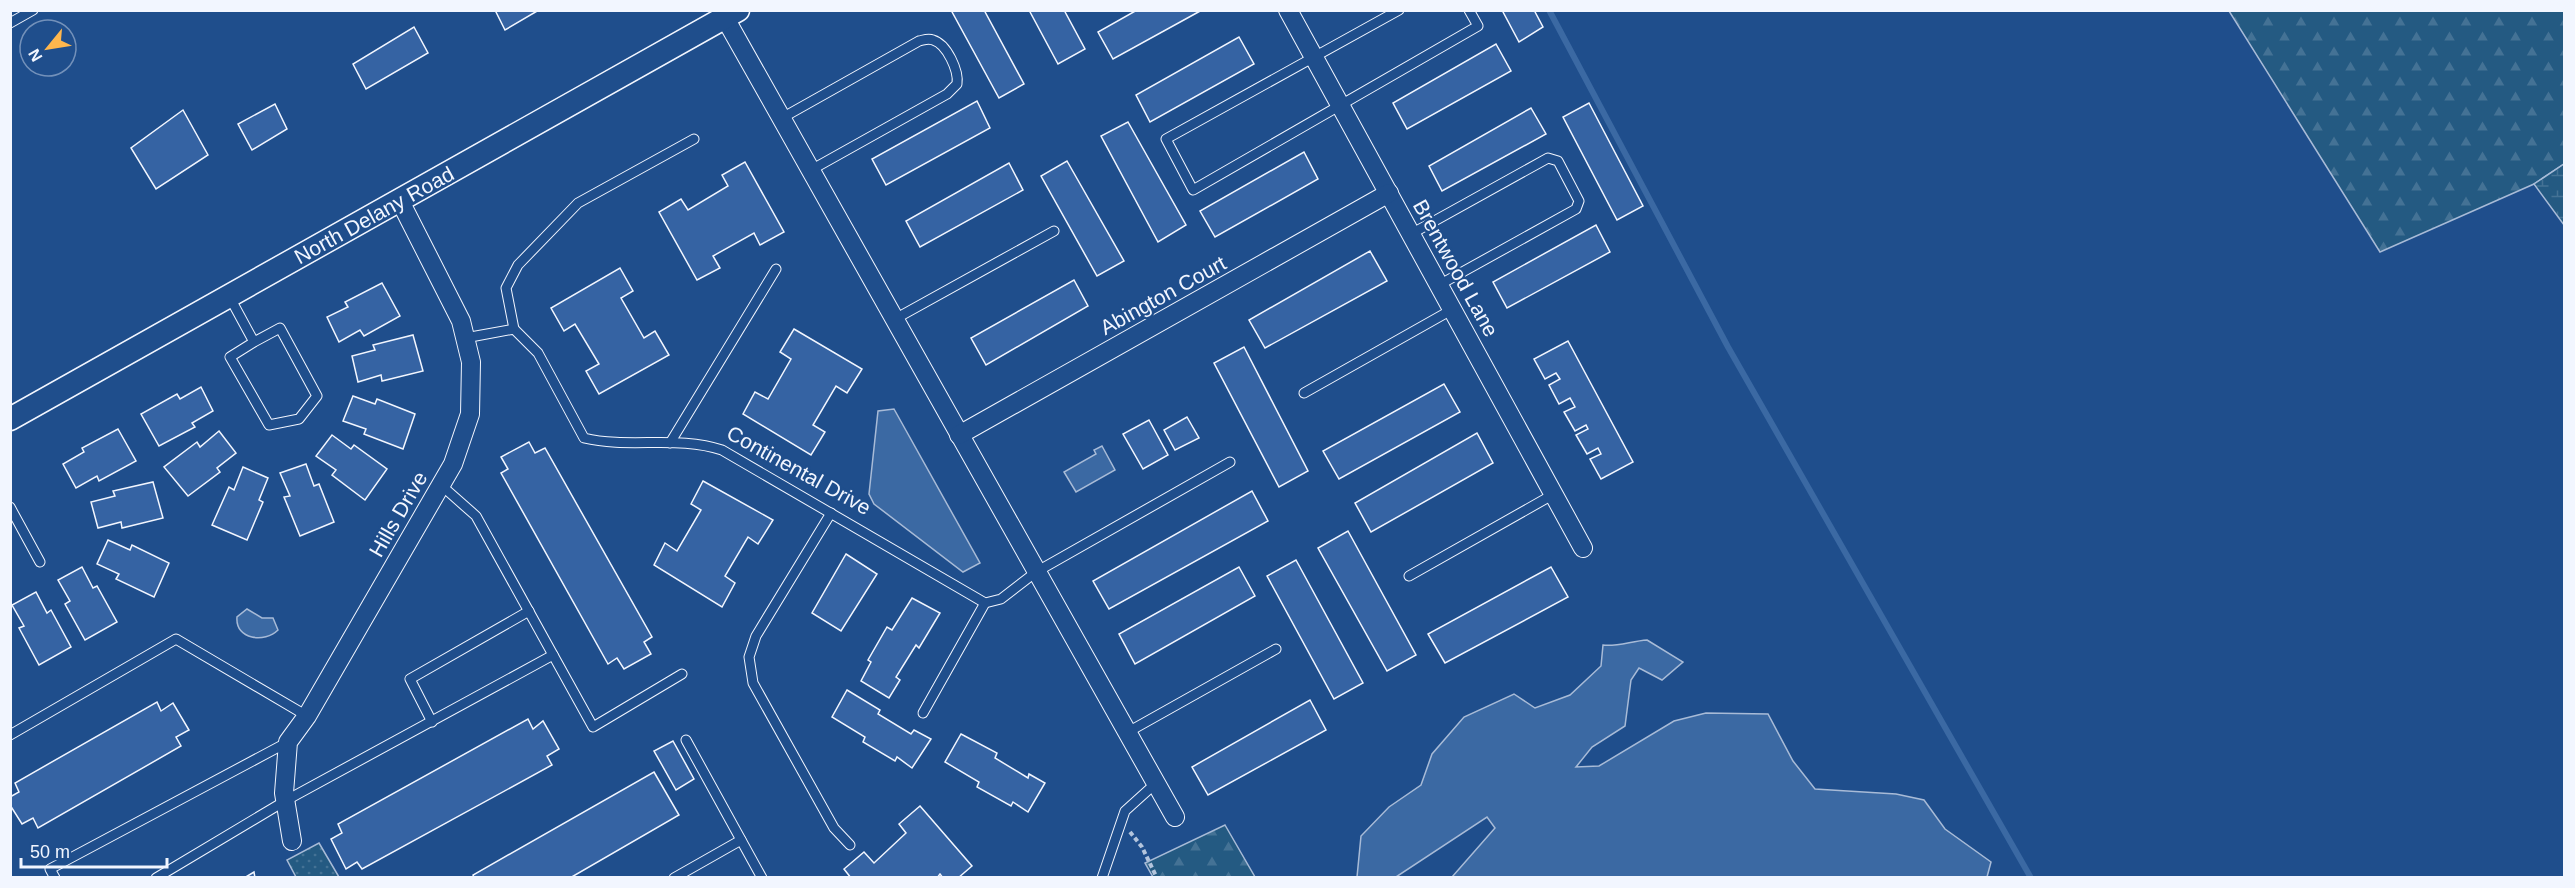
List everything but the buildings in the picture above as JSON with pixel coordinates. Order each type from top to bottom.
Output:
[{"type":"street","name":"Brentwood Lane","points":[[1287,10],[1583,548]]},
{"type":"street","points":[[728,13],[782,118],[1175,816]]},
{"type":"street","name":"North Delany Road","points":[[10,418],[399,201],[728,13]]},
{"type":"street","name":"Abington Court","points":[[959,435],[1389,194]]},
{"type":"street","name":"Hills Drive","points":[[288,741],[307,716],[453,464],[470,414],[471,362],[461,321],[399,201]]},
{"type":"street","points":[[288,741],[285,801],[292,841]]},
{"type":"lane","points":[[10,23],[33,10]]},
{"type":"lane","points":[[1399,10],[1166,140],[1193,190],[1341,107],[1478,26],[1469,10]]},
{"type":"lane","points":[[782,118],[919,41],[931,39],[938,42],[955,67],[958,81],[947,94],[811,170]]},
{"type":"lane","points":[[465,338],[514,329],[506,288],[518,265],[578,203],[694,138]]},
{"type":"lane","points":[[1411,234],[1548,158],[1558,161],[1579,201],[1576,209],[1439,285]]},
{"type":"lane","points":[[895,319],[1054,231]]},
{"type":"lane","points":[[670,443],[776,269]]},
{"type":"lane","points":[[229,296],[254,342]]},
{"type":"lane","points":[[1304,393],[1453,309]]},
{"type":"lane","points":[[280,328],[317,396],[299,419],[269,425],[230,357],[254,342],[280,328]]},
{"type":"lane","name":"Continental Drive","points":[[514,329],[538,353],[584,438],[604,443],[702,443],[722,450],[985,603]]},
{"type":"lane","points":[[923,713],[985,603],[1001,599],[1036,572],[1230,462]]},
{"type":"lane","points":[[441,485],[476,516],[593,727],[682,674]]},
{"type":"lane","points":[[1409,576],[1554,494]]},
{"type":"lane","points":[[10,507],[40,562]]},
{"type":"lane","points":[[831,513],[756,636],[749,657],[753,683],[834,828],[850,845]]},
{"type":"lane","points":[[432,722],[410,679],[529,611]]},
{"type":"lane","points":[[10,735],[176,639],[307,716]]},
{"type":"lane","points":[[1128,732],[1276,650]]},
{"type":"lane","points":[[156,878],[285,801],[553,655]]},
{"type":"lane","points":[[686,740],[762,878]]},
{"type":"lane","points":[[55,878],[50,868],[288,741]]},
{"type":"lane","points":[[1102,878],[1125,811],[1156,783]]},
{"type":"lane","points":[[674,878],[741,840]]},
{"type":"path","points":[[1121,824],[1142,847],[1157,878]]},
{"type":"green space","points":[[2229,11],[2564,11],[2564,164],[2534,184],[2380,252]]},
{"type":"green space","points":[[2564,164],[2564,225],[2534,184]]},
{"type":"green space","points":[[1225,825],[1255,877],[1153,877],[1145,863]]},
{"type":"green space","points":[[319,843],[339,877],[296,877],[287,860]]},
{"type":"shaded area","points":[[894,409],[980,563],[963,572],[874,504],[869,494],[878,411]]},
{"type":"shaded area","points":[[1102,446],[1115,470],[1076,492],[1064,472],[1096,454],[1094,450]]},
{"type":"shaded area","points":[[247,609],[262,618],[273,618],[278,630],[266,637],[246,635],[238,625],[237,617]]},
{"type":"shaded area","points":[[1647,640],[1683,662],[1662,680],[1639,668],[1631,680],[1625,726],[1592,747],[1576,767],[1599,766],[1674,721],[1706,713],[1768,714],[1793,761],[1815,789],[1896,794],[1924,800],[1945,829],[1991,862],[1987,877],[1452,877],[1495,828],[1487,817],[1396,877],[1357,877],[1361,836],[1389,807],[1421,785],[1432,754],[1464,717],[1514,694],[1535,708],[1570,695],[1601,666],[1603,645]]},
{"type":"waterway","points":[[1549,10],[1728,347],[2031,878]]}]
